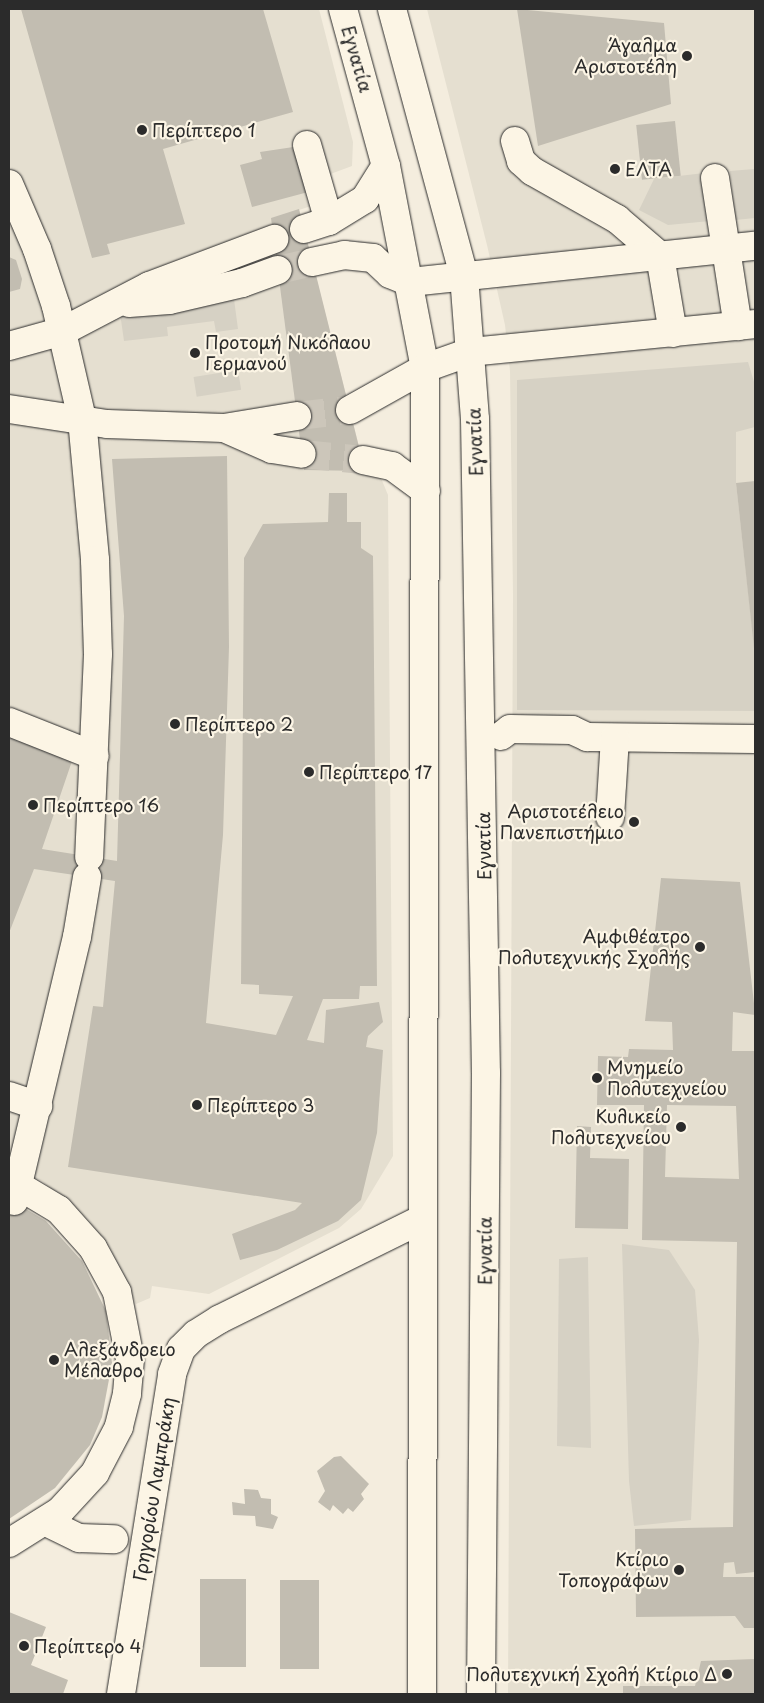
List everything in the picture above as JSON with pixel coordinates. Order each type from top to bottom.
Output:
[{"type":"main road","name":"Εγνατία","points":[[343,9],[386,166],[410,282],[424,368],[426,491],[422,1218],[422,1694]]},
{"type":"main road","name":"Εγνατία","points":[[392,9],[464,276],[475,419],[491,736],[486,1063],[481,1694]]},
{"type":"main road","points":[[515,141],[521,160],[532,171],[617,218],[660,256],[673,333]]},
{"type":"main road","points":[[307,145],[317,225],[370,195],[386,166]]},
{"type":"main road","points":[[350,410],[424,368],[470,352],[746,325],[725,250],[715,178]]},
{"type":"main road","points":[[9,184],[37,249],[63,331],[82,419],[97,597],[95,756],[88,867],[77,937],[38,1106],[14,1188],[59,1210],[94,1248],[117,1292],[129,1342],[127,1394],[113,1440],[84,1487],[46,1522],[9,1542]]},
{"type":"main road","points":[[9,346],[63,331],[196,266],[274,239]]},
{"type":"main road","points":[[312,262],[344,255],[373,258],[390,274],[410,282],[755,246]]},
{"type":"main road","points":[[118,303],[169,300],[242,283],[278,270]]},
{"type":"main road","points":[[9,408],[107,424],[224,428],[297,416]]},
{"type":"main road","points":[[224,428],[272,449],[302,454]]},
{"type":"main road","points":[[363,460],[392,466],[426,491]]},
{"type":"main road","points":[[9,722],[95,756]]},
{"type":"main road","points":[[491,736],[510,729],[572,730],[587,737],[755,739]]},
{"type":"main road","points":[[610,818],[615,738]]},
{"type":"main road","points":[[9,1096],[38,1106]]},
{"type":"main road","name":"Γρηγορίου Λαμπράκη","points":[[121,1694],[172,1374],[181,1349],[196,1334],[220,1319],[422,1218]]},
{"type":"main road","points":[[46,1522],[79,1538],[114,1539]]},
{"type":"shaded area","points":[[9,9],[319,9],[353,142],[352,166],[317,179],[317,204],[299,210],[365,470],[378,471],[388,495],[393,1156],[361,1209],[339,1228],[209,1294],[152,1286],[150,1298],[136,1304],[110,1248],[87,1219],[42,1181],[9,1165]]},
{"type":"shaded area","name":"Αριστοτέλειο Πανεπιστήμιο","points":[[427,9],[755,9],[755,1694],[508,1694],[513,595],[510,371],[505,325],[487,245]]},
{"type":"shaded area","points":[[754,169],[755,218],[735,220],[730,171]]},
{"type":"shaded area","points":[[704,173],[710,221],[668,225],[639,210],[654,179]]},
{"type":"shaded area","points":[[234,299],[238,329],[216,332],[214,321],[167,327],[168,336],[124,341],[120,313]]},
{"type":"shaded area","points":[[748,362],[755,385],[755,427],[736,432],[736,483],[755,654],[755,711],[517,710],[517,380]]},
{"type":"shaded area","points":[[238,370],[241,390],[197,397],[194,377]]},
{"type":"shaded area","points":[[622,1244],[669,1250],[695,1290],[699,1340],[691,1520],[634,1526],[629,1481]]},
{"type":"shaded area","points":[[588,1257],[591,1448],[557,1446],[559,1259]]},
{"type":"building","name":"Περίπτερο 1","points":[[21,9],[263,9],[293,112],[163,149],[185,224],[107,244],[110,254],[92,258]]},
{"type":"building","points":[[517,9],[664,23],[671,104],[538,146]]},
{"type":"building","points":[[675,121],[681,176],[642,180],[636,125]]},
{"type":"building","points":[[300,146],[312,191],[252,207],[240,165],[262,159],[260,152]]},
{"type":"building","points":[[299,209],[365,471],[304,470],[271,218]]},
{"type":"building","points":[[9,257],[16,260],[22,279],[20,289],[9,292]]},
{"type":"building","points":[[227,456],[229,647],[223,835],[206,1023],[276,1035],[293,996],[259,994],[259,985],[241,984],[244,558],[263,524],[328,522],[329,493],[347,493],[347,522],[361,522],[361,548],[373,556],[377,986],[360,986],[359,999],[323,999],[307,1040],[324,1043],[326,1010],[379,1002],[383,1022],[368,1036],[366,1047],[383,1050],[377,1133],[361,1200],[338,1221],[277,1250],[240,1260],[232,1234],[295,1210],[302,1203],[68,1167],[93,1006],[103,1007],[115,881],[34,869],[9,933],[9,737],[72,761],[42,849],[117,861],[124,616],[112,459]]},
{"type":"building","points":[[755,481],[755,648],[754,648],[736,483]]},
{"type":"building","points":[[661,878],[740,882],[755,1012],[755,1015],[733,1012],[732,1051],[755,1051],[755,1572],[736,1574],[734,1562],[724,1563],[723,1577],[755,1577],[755,1628],[744,1628],[735,1616],[636,1617],[635,1529],[733,1527],[737,1242],[642,1240],[644,1105],[597,1105],[598,1056],[628,1057],[629,1049],[673,1050],[672,1022],[645,1021]],"holes":[[[667,1105],[736,1106],[739,1179],[665,1177]]]},
{"type":"building","points":[[577,1126],[591,1127],[590,1158],[629,1159],[628,1229],[575,1228]]},
{"type":"building","name":"Αλεξάνδρειο Μέλαθρο","points":[[9,1199],[46,1221],[82,1261],[106,1311],[112,1363],[102,1417],[90,1445],[55,1488],[9,1519]]},
{"type":"building","points":[[341,1456],[369,1484],[361,1494],[364,1499],[353,1512],[348,1508],[343,1514],[333,1505],[330,1511],[318,1502],[325,1491],[317,1471],[334,1457]]},
{"type":"building","points":[[244,1489],[258,1490],[261,1498],[271,1499],[271,1514],[278,1517],[273,1529],[256,1526],[255,1516],[233,1515],[232,1502],[245,1504]]},
{"type":"building","points":[[200,1579],[246,1579],[246,1667],[200,1667]]},
{"type":"building","points":[[280,1580],[319,1580],[319,1669],[280,1669]]},
{"type":"building","name":"Περίπτερο 4","points":[[9,1612],[46,1627],[31,1665],[68,1680],[63,1694],[9,1694]]},
{"type":"building","name":"Πολυτεχνική Σχολή Κτίριο Δ","points":[[755,1659],[755,1694],[623,1694],[623,1686],[695,1686],[701,1661]]},
{"type":"tunnel","points":[[278,270],[312,262]]},
{"type":"tunnel","points":[[297,416],[350,410]]},
{"type":"tunnel","points":[[302,454],[363,460]]},
{"type":"place","name":"Άγαλμα Αριστοτέλη","points":[[687,56]]},
{"type":"place","name":"Περίπτερο 1","points":[[142,130]]},
{"type":"place","name":"ΕΛΤΑ","points":[[615,169]]},
{"type":"place","name":"Προτομή Νικόλαου Γερμανού","points":[[195,353]]},
{"type":"place","name":"Περίπτερο 2","points":[[175,724]]},
{"type":"place","name":"Περίπτερο 17","points":[[309,772]]},
{"type":"place","name":"Περίπτερο 16","points":[[33,805]]},
{"type":"place","name":"Αριστοτέλειο Πανεπιστήμιο","points":[[634,822]]},
{"type":"place","name":"Αμφιθέατρο Πολυτεχνικής Σχολής","points":[[700,947]]},
{"type":"place","name":"Μνημείο Πολυτεχνείου","points":[[597,1078]]},
{"type":"place","name":"Περίπτερο 3","points":[[197,1105]]},
{"type":"place","name":"Κυλικείο Πολυτεχνείου","points":[[681,1127]]},
{"type":"place","name":"Αλεξάνδρειο Μέλαθρο","points":[[54,1360]]},
{"type":"place","name":"Κτίριο Τοπογράφων","points":[[679,1570]]},
{"type":"place","name":"Περίπτερο 4","points":[[24,1646]]},
{"type":"place","name":"Πολυτεχνική Σχολή Κτίριο Δ","points":[[727,1674]]}]
